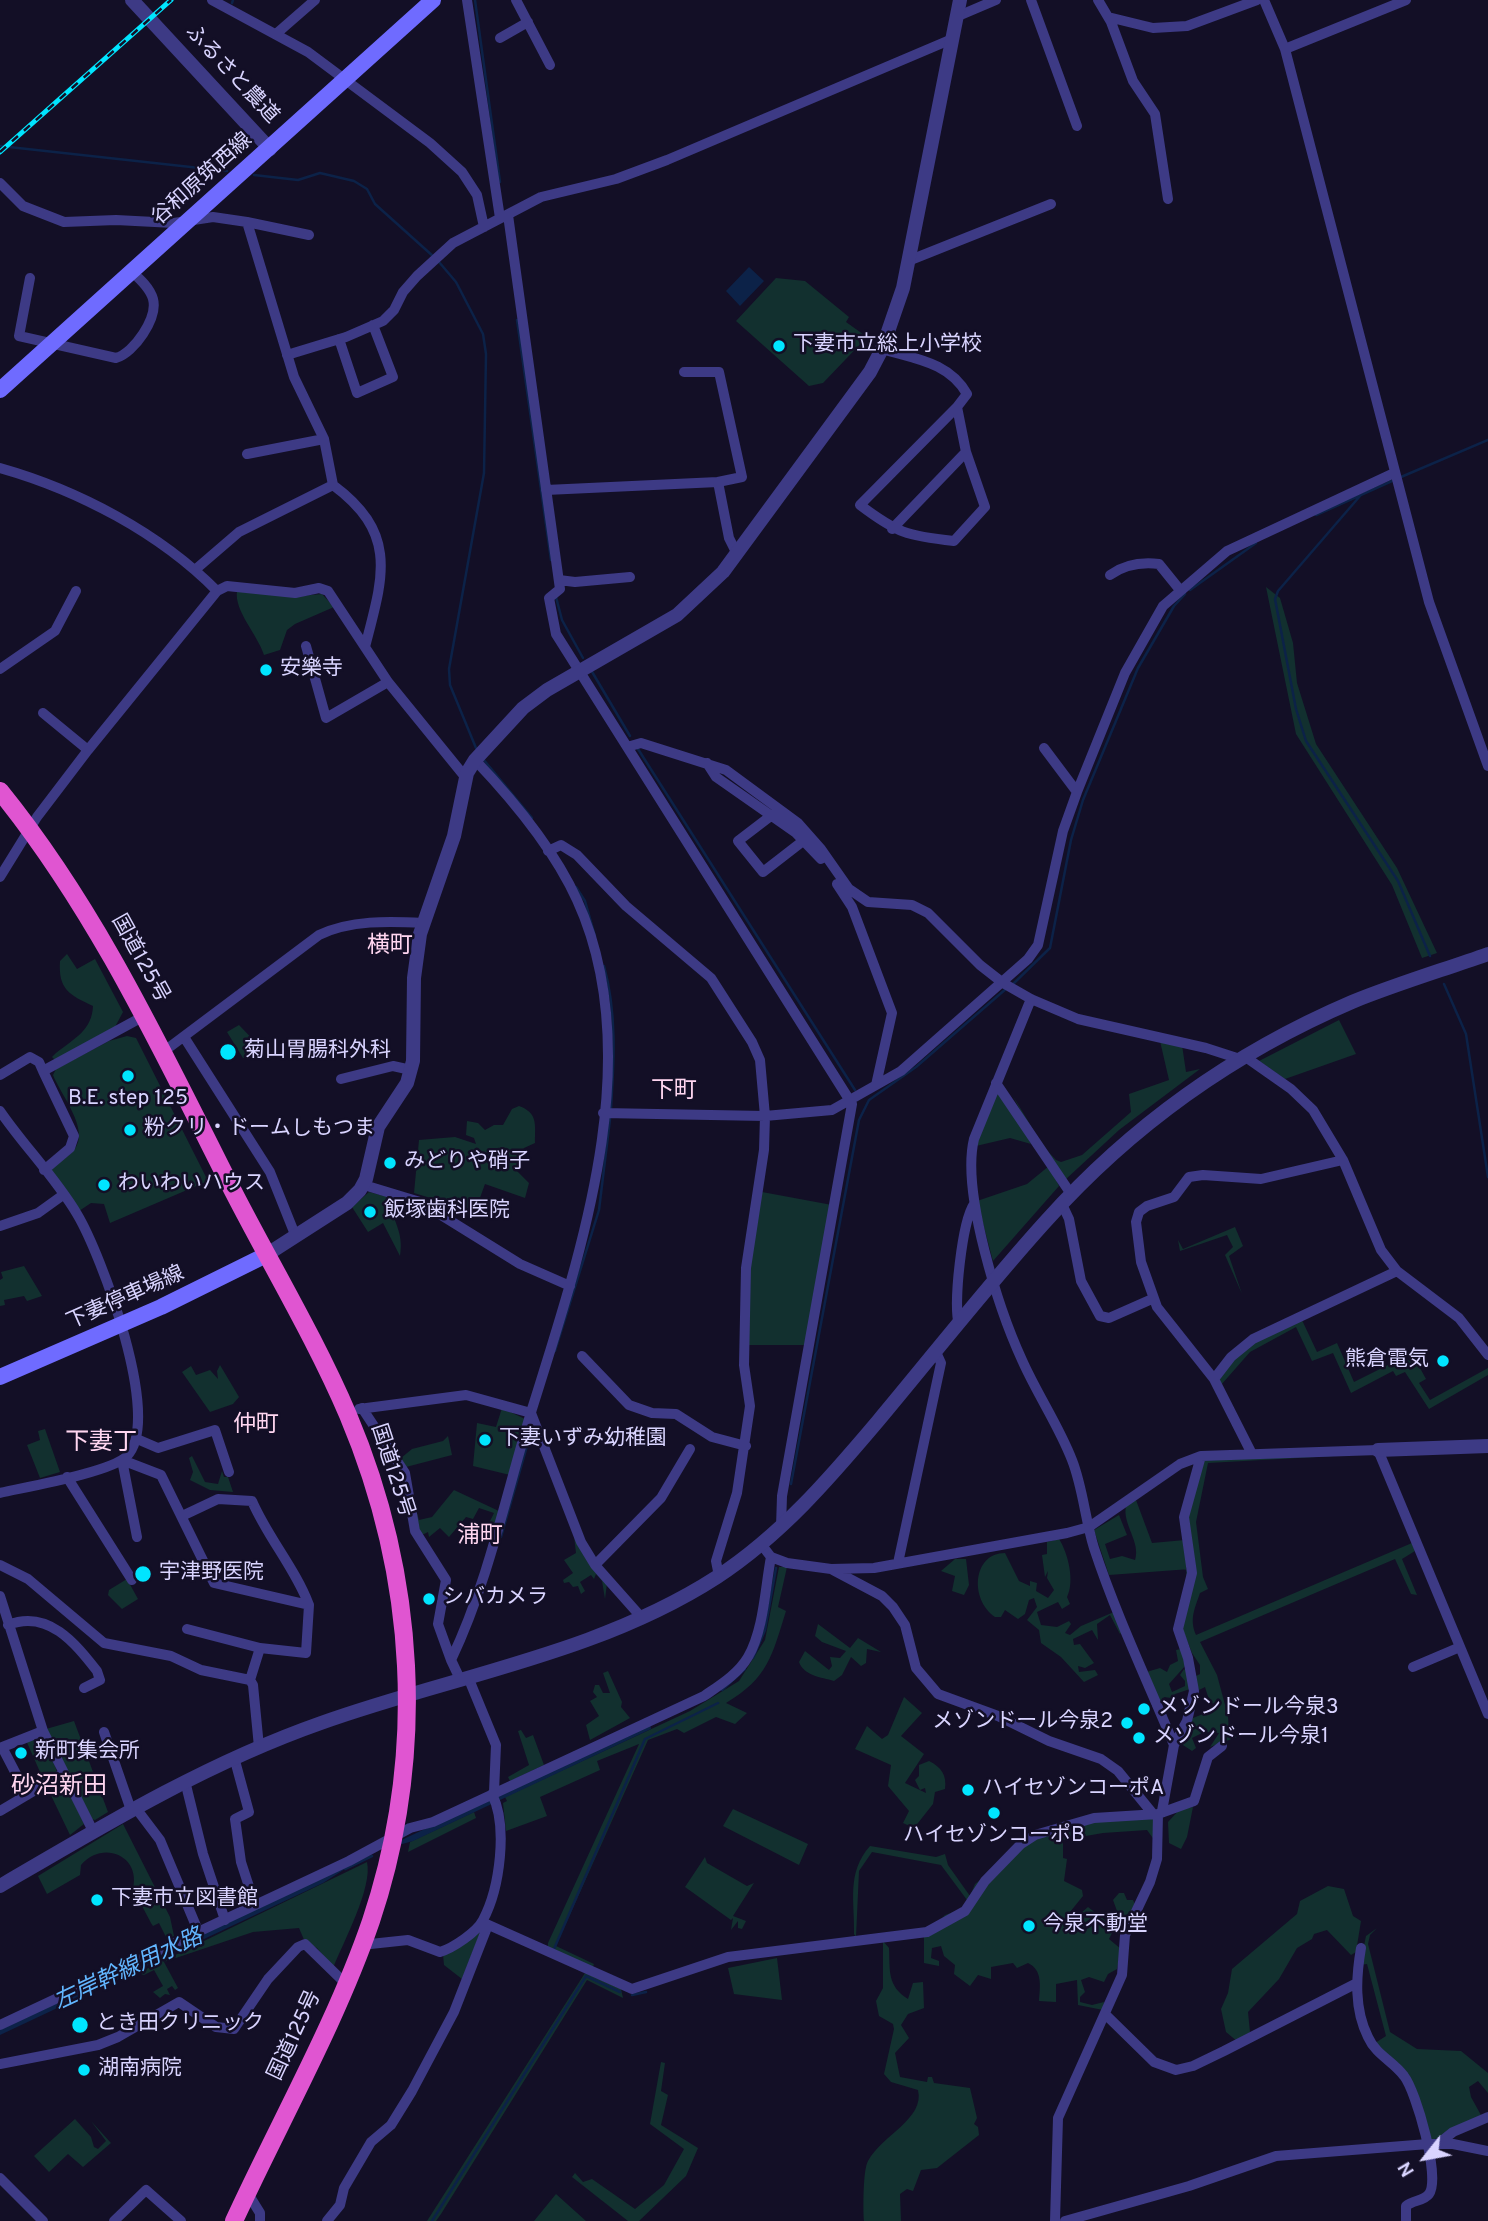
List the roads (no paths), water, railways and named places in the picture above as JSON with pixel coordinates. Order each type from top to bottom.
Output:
[{"type":"highway","name":"国道125号","points":[[0,791],[30,829],[103,939],[266,1255],[354,1410],[394,1561],[403,1619],[409,1695],[405,1765],[394,1836],[377,1901],[346,1984],[234,2221]]},
{"type":"main road","name":"谷和原筑西線","points":[[0,390],[433,0]]},
{"type":"main road","name":"下妻停車場線","points":[[0,1377],[123,1324],[266,1255]]},
{"type":"street","name":"ふるさと農道","points":[[132,0],[270,149]]},
{"type":"street","points":[[212,0],[276,34],[348,79],[408,124],[462,172],[477,195],[484,228]]},
{"type":"street","points":[[276,34],[314,0]]},
{"type":"street","points":[[467,0],[504,217],[559,585]]},
{"type":"street","points":[[516,0],[550,65]]},
{"type":"street","points":[[266,1255],[348,1202],[364,1185],[378,1127],[407,1083],[411,1070],[414,978],[423,923],[454,836],[466,778],[475,760],[523,708],[578,670],[677,615],[701,596],[737,554],[870,372],[882,349],[903,288],[960,0]]},
{"type":"street","points":[[956,17],[996,0]]},
{"type":"street","points":[[1031,0],[1077,125]]},
{"type":"street","points":[[1098,0],[1108,17],[1133,81],[1156,114],[1168,199]]},
{"type":"street","points":[[1108,17],[1153,28],[1187,26],[1257,0]]},
{"type":"street","points":[[1264,0],[1285,49],[1429,603],[1488,766]]},
{"type":"street","points":[[1285,49],[1384,4],[1406,0]]},
{"type":"street","points":[[500,38],[528,23]]},
{"type":"street","points":[[287,355],[339,339],[389,316],[406,288],[453,243],[541,197],[616,179],[667,160],[952,39]]},
{"type":"street","points":[[0,183],[23,206],[64,222],[188,222],[213,217],[309,234]]},
{"type":"street","points":[[908,261],[1051,204]]},
{"type":"street","points":[[247,222],[294,377],[324,439],[333,485],[361,509],[381,546],[381,569],[365,647]]},
{"type":"street","points":[[30,278],[19,336],[110,358],[125,354],[141,335],[154,301],[132,272]]},
{"type":"street","points":[[339,339],[357,393],[393,377],[373,325]]},
{"type":"street","points":[[882,349],[945,368],[958,378],[967,394],[860,505],[892,529],[920,537],[954,541],[985,507],[967,452],[957,407]]},
{"type":"street","points":[[546,490],[718,482],[742,477],[719,372],[684,372]]},
{"type":"street","points":[[247,454],[324,439]]},
{"type":"street","points":[[892,529],[967,452]]},
{"type":"street","points":[[0,468],[73,494],[130,526],[195,569],[217,591]]},
{"type":"street","points":[[603,1113],[765,1116],[832,1110],[901,1071],[1028,958],[1038,944],[1063,831],[1077,792],[1125,673],[1163,606],[1227,551],[1394,473]]},
{"type":"street","points":[[718,482],[729,538],[737,554]]},
{"type":"street","points":[[195,569],[239,532],[333,485]]},
{"type":"street","points":[[1110,575],[1145,562],[1159,564],[1180,590]]},
{"type":"street","points":[[630,577],[559,585],[549,598],[556,634],[851,1100],[852,1115],[846,1153],[782,1496],[781,1527]]},
{"type":"street","points":[[0,877],[30,829],[88,750],[217,591],[234,585],[295,593],[323,589],[331,594],[388,682],[466,778]]},
{"type":"street","points":[[0,669],[55,631],[76,591]]},
{"type":"street","points":[[306,646],[326,718],[388,682]]},
{"type":"street","points":[[43,713],[88,750]]},
{"type":"street","points":[[627,747],[641,743],[726,769],[798,823],[849,888],[868,902],[912,905],[928,913],[1001,982],[1031,999],[1078,1019],[1242,1058],[1302,1098],[1331,1137],[1373,1236],[1397,1271],[1459,1318],[1488,1355]]},
{"type":"street","points":[[1045,748],[1077,792]]},
{"type":"street","points":[[451,1660],[485,1576],[593,1201],[609,1050],[603,987],[577,900],[548,851],[517,807],[475,760]]},
{"type":"street","points":[[707,764],[716,777],[772,815],[803,841],[821,859],[852,907],[891,1013],[876,1085]]},
{"type":"street","points":[[772,815],[737,841],[763,872],[803,841]]},
{"type":"street","points":[[548,851],[561,845],[577,855],[626,906],[711,978],[752,1042],[760,1060],[765,1116],[763,1165],[746,1268],[744,1355],[750,1395],[746,1447],[729,1521],[717,1555],[719,1576]]},
{"type":"street","points":[[163,1052],[300,948],[328,930],[359,924],[423,923]]},
{"type":"street","points":[[0,1886],[93,1831],[234,1757],[339,1716],[464,1678],[642,1618],[719,1576],[781,1527],[821,1488],[1067,1199],[1147,1125],[1242,1058],[1357,1000],[1488,954]]},
{"type":"street","points":[[1031,999],[970,1152],[974,1204],[995,1282],[1021,1359],[1072,1459],[1089,1527],[1142,1674],[1174,1745]]},
{"type":"street","points":[[43,1071],[144,1017]]},
{"type":"street","points":[[184,1037],[270,1172],[296,1237]]},
{"type":"street","points":[[0,1075],[25,1057],[36,1059],[74,1136],[70,1148],[44,1170]]},
{"type":"street","points":[[341,1079],[391,1066],[411,1070]]},
{"type":"street","points":[[996,1083],[1013,1104],[1067,1199],[1081,1281],[1100,1316],[1109,1318],[1152,1299]]},
{"type":"street","points":[[0,1111],[80,1219],[123,1324],[140,1423],[137,1439],[122,1460],[0,1493]]},
{"type":"street","points":[[1252,1454],[1214,1378],[1152,1299],[1141,1262],[1136,1230],[1137,1216],[1142,1208],[1174,1197],[1189,1177],[1203,1175],[1261,1180],[1343,1160]]},
{"type":"street","points":[[364,1185],[420,1202],[514,1261],[570,1286]]},
{"type":"street","points":[[0,1226],[38,1213],[63,1195]]},
{"type":"street","points":[[959,1325],[956,1308],[964,1241],[969,1214],[974,1204]]},
{"type":"street","points":[[1214,1378],[1231,1357],[1253,1339],[1397,1271]]},
{"type":"street","points":[[898,1563],[941,1363],[936,1352]]},
{"type":"street","points":[[582,1356],[629,1405],[652,1413],[676,1414],[712,1437],[746,1447]]},
{"type":"street","points":[[354,1410],[466,1395],[531,1413],[542,1436],[565,1507],[595,1565],[642,1618]]},
{"type":"street","points":[[327,2221],[340,2205],[344,2188],[369,2146],[391,2125],[412,2091],[454,2012],[485,1923],[499,1869],[499,1808],[493,1793],[496,1745],[464,1678],[451,1660],[438,1617],[446,1580],[415,1531],[405,1473],[354,1410]]},
{"type":"street","points":[[137,1439],[158,1448],[215,1430],[229,1472]]},
{"type":"street","points":[[761,1544],[771,1557],[787,1563],[831,1569],[898,1563],[1089,1527],[1180,1464],[1201,1456],[1488,1446]]},
{"type":"street","points":[[595,1565],[661,1498],[690,1449]]},
{"type":"street","points":[[1378,1450],[1488,1714]]},
{"type":"street","points":[[1055,2221],[1058,2118],[1122,1975],[1125,1935],[1150,1882],[1157,1859],[1158,1813],[1174,1745],[1183,1731],[1194,1691],[1188,1658],[1178,1629],[1192,1573],[1185,1510],[1201,1456]]},
{"type":"street","points":[[122,1460],[161,1475],[214,1583],[309,1605]]},
{"type":"street","points":[[122,1460],[137,1537]]},
{"type":"street","points":[[67,1477],[132,1580]]},
{"type":"street","points":[[182,1516],[218,1499],[252,1501],[309,1605],[306,1653],[260,1648],[187,1629]]},
{"type":"street","points":[[0,2025],[199,1933],[349,1861],[394,1836],[433,1822],[704,1696],[728,1680],[748,1658],[756,1637],[771,1557]]},
{"type":"street","points":[[0,1565],[27,1579],[104,1643],[171,1656],[201,1670],[250,1680]]},
{"type":"street","points":[[831,1569],[882,1597],[893,1607],[905,1625],[916,1668],[938,1694],[998,1716],[1049,1741],[1101,1759],[1118,1771],[1158,1813]]},
{"type":"street","points":[[0,1596],[43,1731],[93,1831]]},
{"type":"street","points":[[8,1625],[17,1621],[57,1627],[97,1671],[100,1680],[84,1688]]},
{"type":"street","points":[[1413,1667],[1460,1647]]},
{"type":"street","points":[[259,1747],[253,1685],[250,1680],[260,1648]]},
{"type":"street","points":[[27,1795],[1,1748],[43,1731]]},
{"type":"street","points":[[104,1732],[133,1809],[160,1840],[199,1933]]},
{"type":"street","points":[[485,1923],[632,1989],[728,1957],[927,1932],[965,1911],[985,1881],[1021,1844],[1035,1835],[1094,1818],[1158,1813],[1197,1799],[1208,1757],[1222,1746]]},
{"type":"street","points":[[234,1757],[249,1811],[235,1819],[242,1863],[255,1905]]},
{"type":"street","points":[[0,1811],[64,1773]]},
{"type":"street","points":[[185,1781],[203,1854],[225,1920]]},
{"type":"street","points":[[361,1945],[408,1941],[440,1952],[485,1923]]},
{"type":"street","points":[[0,2064],[98,2045],[118,2037],[179,2002],[216,2027],[234,2029],[268,1979],[298,1947],[305,1944],[346,1984]]},
{"type":"street","points":[[1361,1948],[1355,1984],[1367,2036],[1384,2059],[1405,2077],[1433,2144],[1432,2189],[1427,2196],[1406,2206],[1406,2221]]},
{"type":"street","points":[[1105,2014],[1154,2062],[1162,2068],[1176,2070],[1193,2066],[1355,1984]]},
{"type":"street","points":[[1433,2144],[1488,2117]]},
{"type":"street","points":[[1065,2221],[1189,2186],[1276,2155],[1433,2144],[1488,2151]]},
{"type":"street","points":[[0,2178],[43,2221]]},
{"type":"street","points":[[114,2221],[146,2190],[181,2221]]},
{"type":"street","points":[[247,2192],[260,2213],[260,2221]]},
{"type":"water","points":[[749,267],[764,281],[740,306],[726,291]]},
{"type":"water","points":[[650,1723],[651,1729],[413,1841],[379,1850]]},
{"type":"water","points":[[359,1860],[323,1883],[0,2035],[0,2029]]},
{"type":"waterway","points":[[475,0],[500,182]]},
{"type":"waterway","points":[[0,146],[227,171]]},
{"type":"waterway","points":[[254,175],[298,180],[320,173],[354,181],[367,189],[375,204],[434,257]]},
{"type":"waterway","points":[[439,262],[456,282],[483,334],[486,354],[484,473],[449,669],[450,685],[476,748]]},
{"type":"waterway","points":[[517,320],[551,560]]},
{"type":"waterway","points":[[1401,477],[1488,440]]},
{"type":"waterway","points":[[1316,515],[1392,481]]},
{"type":"waterway","points":[[1360,496],[1278,591],[1275,599],[1296,709],[1306,741],[1398,881],[1430,956]]},
{"type":"waterway","points":[[1190,590],[1256,543]]},
{"type":"waterway","points":[[1013,984],[1050,948],[1071,840],[1083,800],[1138,668],[1174,606],[1185,594]]},
{"type":"waterway","points":[[556,597],[562,620],[583,658]]},
{"type":"waterway","points":[[591,670],[630,736]]},
{"type":"waterway","points":[[638,749],[855,1090]]},
{"type":"waterway","points":[[483,759],[532,818]]},
{"type":"waterway","points":[[576,887],[585,901],[595,936]]},
{"type":"waterway","points":[[604,966],[613,1019],[611,1108]]},
{"type":"waterway","points":[[1444,984],[1466,1034],[1488,1177]]},
{"type":"waterway","points":[[791,1484],[859,1120],[869,1100],[916,1067],[1007,988]]},
{"type":"waterway","points":[[555,1351],[599,1210],[610,1119]]},
{"type":"waterway","points":[[501,1537],[529,1439]]},
{"type":"waterway","points":[[753,1658],[765,1630],[776,1568]]},
{"type":"waterway","points":[[722,1690],[745,1669]]},
{"type":"waterway","points":[[554,1949],[645,1739],[718,1703]]},
{"type":"waterway","name":"左岸幹線用水路","points":[[345,1869],[372,1856]]},
{"type":"waterway","points":[[432,2221],[586,1976],[620,1992]]},
{"type":"waterway","points":[[632,1995],[646,1992]]},
{"type":"railway","points":[[0,152],[171,0]]},
{"type":"place","name":"下妻市立総上小学校","points":[[779,346]]},
{"type":"place","name":"安樂寺","points":[[266,670]]},
{"type":"place","name":"菊山胃腸科外科","points":[[228,1052]]},
{"type":"place","name":"B.E. step 125","points":[[128,1076]]},
{"type":"place","name":"粉クリ・ドームしもつま","points":[[130,1130]]},
{"type":"place","name":"みどりや硝子","points":[[390,1163]]},
{"type":"place","name":"わいわいハウス","points":[[104,1185]]},
{"type":"place","name":"飯塚歯科医院","points":[[370,1212]]},
{"type":"place","name":"熊倉電気","points":[[1443,1361]]},
{"type":"place","name":"下妻いずみ幼稚園","points":[[485,1440]]},
{"type":"place","name":"宇津野医院","points":[[143,1574]]},
{"type":"place","name":"シバカメラ","points":[[429,1599]]},
{"type":"place","name":"メゾンドール今泉3","points":[[1144,1709]]},
{"type":"place","name":"メゾンドール今泉2","points":[[1127,1723]]},
{"type":"place","name":"メゾンドール今泉1","points":[[1139,1738]]},
{"type":"place","name":"新町集会所","points":[[21,1753]]},
{"type":"place","name":"ハイセゾンコーポA","points":[[968,1790]]},
{"type":"place","name":"ハイセゾンコーポB","points":[[994,1813]]},
{"type":"place","name":"下妻市立図書館","points":[[97,1900]]},
{"type":"place","name":"今泉不動堂","points":[[1029,1926]]},
{"type":"place","name":"とき田クリニック","points":[[80,2025]]},
{"type":"place","name":"湖南病院","points":[[84,2070]]},
{"type":"district","name":"横町","points":[[390,947]]},
{"type":"district","name":"下町","points":[[674,1092]]},
{"type":"district","name":"仲町","points":[[256,1426]]},
{"type":"district","name":"下妻丁","points":[[101,1444]]},
{"type":"district","name":"浦町","points":[[480,1537]]},
{"type":"district","name":"砂沼新田","points":[[59,1788]]}]
